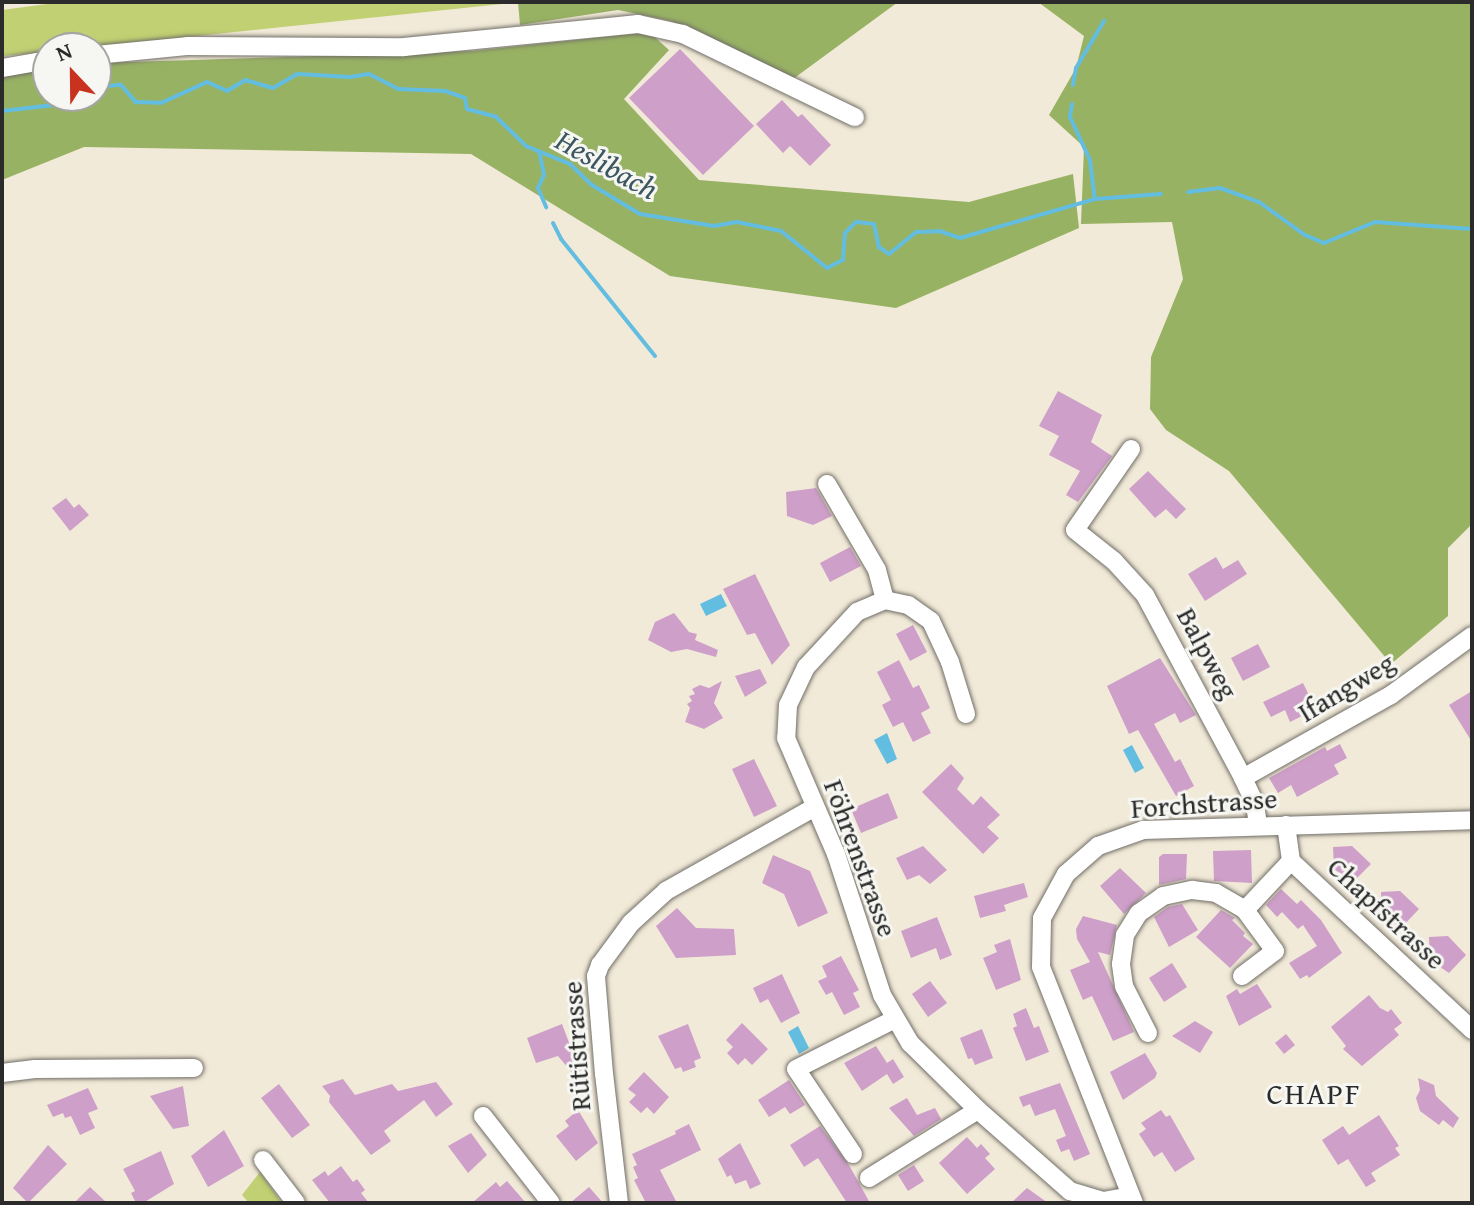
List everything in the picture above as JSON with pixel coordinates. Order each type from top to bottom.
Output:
[{"type":"street","points":[[112,53],[187,46],[404,47],[638,24],[683,34],[855,117]]},
{"type":"street","points":[[2,68],[32,63]]},
{"type":"street","name":"Balpweg","points":[[1131,449],[1075,530],[1114,561],[1145,595],[1243,778],[1255,804],[1258,826]]},
{"type":"street","points":[[827,484],[877,570],[885,600],[908,605],[931,621],[950,662],[966,714]]},
{"type":"street","name":"Föhrenstrasse","points":[[885,600],[865,606],[806,667],[788,705],[786,738],[836,854],[882,995],[910,1043],[978,1110],[1070,1191],[1088,1200],[1132,1199]]},
{"type":"street","name":"Ifangweg","points":[[1243,778],[1391,695],[1472,636]]},
{"type":"street","name":"Rütistrasse","points":[[619,1203],[596,976],[600,965],[631,923],[666,891],[815,807]]},
{"type":"street","name":"Forchstrasse","points":[[1132,1199],[1041,967],[1042,918],[1066,874],[1088,852],[1107,841],[1143,830],[1472,820]]},
{"type":"street","name":"Chapfstrasse","points":[[1286,825],[1291,861],[1472,1030]]},
{"type":"street","points":[[1245,910],[1291,861]]},
{"type":"street","points":[[1148,1033],[1124,986],[1121,964],[1125,935],[1139,913],[1163,896],[1192,890],[1216,893],[1245,910],[1275,951],[1242,976]]},
{"type":"street","points":[[853,1154],[796,1069],[895,1019]]},
{"type":"street","points":[[2,1073],[35,1069],[194,1068]]},
{"type":"street","points":[[869,1178],[978,1110]]},
{"type":"street","points":[[483,1116],[551,1203]]},
{"type":"street","points":[[263,1160],[296,1203]]},
{"type":"green space","points":[[62,2],[502,2],[112,45],[112,32],[32,32],[32,53],[2,56],[2,10]]},
{"type":"green space","points":[[518,2],[898,2],[793,79],[671,21],[618,10],[520,25]]},
{"type":"green space","points":[[1038,2],[1472,2],[1472,524],[1448,548],[1448,616],[1391,664],[1229,471],[1166,430],[1150,409],[1151,357],[1183,279],[1172,222],[1081,224],[1084,147],[1049,115],[1076,68],[1084,36]]},
{"type":"green space","points":[[649,32],[669,50],[624,99],[699,180],[969,202],[1073,174],[1079,228],[896,308],[670,276],[471,154],[84,147],[2,180],[2,73],[32,67],[32,112],[112,112],[112,62],[472,51]]},
{"type":"green space","points":[[260,1172],[282,1203],[249,1203],[242,1195]]},
{"type":"water","points":[[721,594],[727,606],[706,616],[700,604]]},
{"type":"water","points":[[887,733],[897,759],[887,764],[874,740]]},
{"type":"water","points":[[1132,745],[1144,768],[1135,773],[1123,750]]},
{"type":"water","points":[[798,1026],[809,1048],[799,1054],[788,1032]]},
{"type":"building","points":[[680,49],[754,126],[703,175],[629,98]]},
{"type":"building","points":[[782,100],[798,117],[802,114],[831,145],[810,166],[790,146],[783,153],[756,124]]},
{"type":"building","points":[[1058,391],[1102,415],[1091,442],[1112,456],[1078,502],[1066,495],[1080,471],[1049,455],[1059,436],[1039,426]]},
{"type":"building","points":[[1148,471],[1186,509],[1176,519],[1166,509],[1155,518],[1129,489]]},
{"type":"building","points":[[816,488],[832,516],[813,525],[787,516],[786,492]]},
{"type":"building","points":[[66,498],[74,508],[79,504],[89,515],[70,531],[52,508]]},
{"type":"building","points":[[850,547],[861,566],[830,582],[820,563]]},
{"type":"building","points":[[1216,557],[1223,569],[1238,560],[1247,574],[1205,601],[1188,574]]},
{"type":"building","points":[[755,574],[790,645],[772,665],[755,633],[747,635],[723,589]]},
{"type":"building","points":[[674,613],[689,632],[697,634],[695,640],[718,650],[716,657],[687,649],[671,652],[648,640],[655,622]]},
{"type":"building","points":[[913,625],[927,652],[910,661],[896,634]]},
{"type":"building","points":[[1258,644],[1270,667],[1243,681],[1231,658]]},
{"type":"building","points":[[1160,658],[1196,715],[1180,723],[1175,713],[1154,724],[1175,762],[1180,759],[1194,786],[1176,796],[1138,730],[1129,734],[1107,686]]},
{"type":"building","points":[[899,660],[913,688],[919,685],[930,708],[921,713],[931,733],[913,742],[903,722],[893,727],[882,705],[891,700],[877,672]]},
{"type":"building","points":[[760,669],[767,683],[745,697],[735,676]]},
{"type":"building","points":[[722,681],[714,703],[723,718],[704,729],[685,722],[690,708],[687,704],[692,701],[689,696],[695,694],[692,689],[700,685],[709,688]]},
{"type":"building","points":[[1303,683],[1316,709],[1290,722],[1285,710],[1271,717],[1263,702]]},
{"type":"building","points":[[1472,691],[1472,742],[1449,705]]},
{"type":"building","points":[[1340,744],[1347,758],[1334,765],[1339,774],[1297,797],[1291,785],[1278,793],[1269,778],[1325,747],[1327,751]]},
{"type":"building","points":[[754,759],[777,806],[754,817],[732,769]]},
{"type":"building","points":[[951,764],[964,778],[957,789],[973,805],[981,796],[1000,815],[987,827],[999,838],[983,854],[922,792]]},
{"type":"building","points":[[888,793],[898,818],[861,833],[851,809]]},
{"type":"building","points":[[923,846],[947,870],[930,884],[919,875],[907,880],[896,858]]},
{"type":"building","points":[[1352,846],[1371,864],[1353,882],[1334,869],[1333,847]]},
{"type":"building","points":[[1251,850],[1252,883],[1214,881],[1213,851]]},
{"type":"building","points":[[1163,854],[1187,854],[1186,879],[1159,885],[1159,857]]},
{"type":"building","points":[[773,855],[810,871],[828,913],[798,927],[784,894],[762,883]]},
{"type":"building","points":[[1120,868],[1146,893],[1124,914],[1100,886]]},
{"type":"building","points":[[1024,883],[1028,897],[1004,905],[1006,911],[980,918],[974,896]]},
{"type":"building","points":[[1281,889],[1297,904],[1301,900],[1321,920],[1342,953],[1309,978],[1307,975],[1300,979],[1289,963],[1317,946],[1303,925],[1298,929],[1282,912],[1277,917],[1266,905]]},
{"type":"building","points":[[1400,891],[1419,909],[1401,928],[1382,915],[1381,892]]},
{"type":"building","points":[[1182,904],[1198,930],[1169,947],[1154,917],[1168,907]]},
{"type":"building","points":[[677,908],[696,928],[734,929],[736,955],[676,958],[656,926]]},
{"type":"building","points":[[1221,910],[1235,918],[1232,920],[1245,933],[1243,936],[1253,944],[1230,968],[1196,937]]},
{"type":"building","points":[[1083,916],[1117,925],[1110,955],[1098,952],[1134,1032],[1113,1041],[1092,996],[1083,1000],[1070,970],[1090,962],[1077,939],[1076,929]]},
{"type":"building","points":[[937,917],[952,955],[940,960],[936,948],[911,958],[901,931]]},
{"type":"building","points":[[1448,936],[1466,955],[1449,973],[1430,960],[1429,937]]},
{"type":"building","points":[[1010,939],[1021,980],[996,990],[983,958],[997,952],[994,945]]},
{"type":"building","points":[[841,956],[859,990],[853,993],[860,1007],[844,1015],[832,992],[826,995],[818,981],[827,977],[822,966]]},
{"type":"building","points":[[1172,963],[1187,987],[1164,1002],[1149,978]]},
{"type":"building","points":[[782,974],[800,1013],[781,1023],[768,999],[760,1003],[753,988]]},
{"type":"building","points":[[930,981],[947,1003],[928,1017],[912,994]]},
{"type":"building","points":[[1257,984],[1272,1007],[1239,1026],[1226,996],[1237,989],[1240,994]]},
{"type":"building","points":[[1369,995],[1380,1008],[1388,1012],[1391,1009],[1402,1023],[1394,1029],[1399,1035],[1362,1066],[1343,1049],[1346,1046],[1331,1027]]},
{"type":"building","points":[[1026,1008],[1034,1028],[1039,1026],[1049,1052],[1026,1061],[1013,1028],[1017,1026],[1013,1014]]},
{"type":"building","points":[[1195,1021],[1213,1032],[1200,1053],[1172,1036]]},
{"type":"building","points":[[742,1023],[768,1049],[752,1065],[745,1058],[738,1065],[727,1053],[733,1047],[726,1040]]},
{"type":"building","points":[[562,1024],[571,1048],[587,1066],[574,1075],[558,1056],[536,1063],[527,1038]]},
{"type":"building","points":[[688,1024],[701,1058],[694,1061],[696,1067],[683,1072],[681,1067],[675,1069],[658,1036]]},
{"type":"building","points":[[982,1029],[993,1058],[975,1065],[972,1058],[968,1059],[960,1038]]},
{"type":"building","points":[[1286,1034],[1295,1045],[1284,1054],[1275,1043]]},
{"type":"building","points":[[876,1046],[887,1063],[893,1059],[904,1077],[893,1084],[887,1074],[862,1091],[844,1063]]},
{"type":"building","points":[[1145,1053],[1157,1073],[1155,1078],[1123,1100],[1110,1072]]},
{"type":"building","points":[[644,1072],[669,1097],[654,1114],[647,1107],[641,1113],[629,1102],[636,1095],[628,1089]]},
{"type":"building","points":[[1418,1078],[1434,1085],[1436,1096],[1459,1118],[1453,1128],[1443,1120],[1439,1125],[1420,1111],[1416,1098],[1420,1090]]},
{"type":"building","points":[[343,1079],[355,1095],[392,1084],[398,1091],[436,1082],[453,1104],[436,1117],[424,1100],[384,1131],[391,1141],[371,1155],[329,1102],[330,1096],[322,1086]]},
{"type":"building","points":[[789,1080],[805,1105],[790,1114],[785,1107],[769,1117],[758,1100]]},
{"type":"building","points":[[1060,1083],[1090,1154],[1074,1161],[1069,1149],[1061,1152],[1056,1140],[1066,1136],[1055,1109],[1035,1116],[1030,1104],[1023,1107],[1019,1097]]},
{"type":"building","points":[[279,1084],[310,1125],[292,1138],[261,1098]]},
{"type":"building","points":[[183,1086],[189,1126],[173,1129],[150,1096]]},
{"type":"building","points":[[88,1088],[98,1109],[88,1113],[95,1128],[80,1135],[71,1116],[65,1118],[63,1113],[53,1117],[47,1105]]},
{"type":"building","points":[[907,1098],[917,1115],[935,1108],[941,1119],[914,1136],[889,1108]]},
{"type":"building","points":[[578,1110],[598,1143],[576,1161],[556,1136],[569,1126],[565,1121]]},
{"type":"building","points":[[1161,1110],[1166,1117],[1170,1115],[1195,1159],[1175,1172],[1162,1152],[1154,1157],[1139,1134],[1146,1129],[1141,1123]]},
{"type":"building","points":[[1379,1115],[1399,1146],[1395,1148],[1400,1155],[1371,1173],[1376,1181],[1366,1187],[1348,1159],[1338,1165],[1322,1140],[1343,1126],[1349,1135]]},
{"type":"building","points":[[689,1124],[701,1150],[660,1170],[677,1203],[646,1203],[634,1180],[638,1178],[633,1167],[637,1165],[632,1154],[676,1134],[675,1131]]},
{"type":"building","points":[[820,1126],[849,1165],[870,1203],[847,1203],[818,1158],[804,1167],[790,1145]]},
{"type":"building","points":[[224,1130],[244,1166],[208,1187],[191,1156]]},
{"type":"building","points":[[471,1133],[487,1155],[468,1173],[448,1146]]},
{"type":"building","points":[[967,1137],[977,1148],[981,1144],[990,1154],[985,1158],[995,1169],[967,1194],[939,1163]]},
{"type":"building","points":[[740,1143],[761,1184],[750,1189],[746,1180],[735,1184],[731,1175],[727,1177],[718,1159]]},
{"type":"building","points":[[48,1145],[67,1164],[28,1203],[13,1188]]},
{"type":"building","points":[[161,1151],[174,1184],[143,1203],[136,1203],[131,1193],[135,1191],[123,1169]]},
{"type":"building","points":[[914,1165],[924,1181],[908,1191],[898,1175]]},
{"type":"building","points":[[341,1166],[353,1182],[357,1179],[365,1190],[361,1193],[369,1203],[330,1203],[312,1180],[325,1171],[328,1176]]},
{"type":"building","points":[[507,1181],[526,1203],[472,1203],[496,1182],[500,1187]]},
{"type":"building","points":[[90,1187],[107,1203],[74,1203]]},
{"type":"building","points":[[589,1187],[603,1203],[570,1203]]},
{"type":"building","points":[[1027,1188],[1048,1203],[1011,1203]]},
{"type":"waterway","points":[[1073,85],[1076,68],[1104,21]]},
{"type":"waterway","name":"Heslibach","points":[[112,86],[121,85],[136,102],[161,103],[207,82],[227,91],[245,80],[273,88],[297,74],[350,77],[369,74],[398,89],[445,91],[465,98],[467,109],[496,117],[526,146],[570,164],[592,185],[640,214],[714,226],[737,222],[781,231],[827,268],[843,260],[845,233],[856,222],[874,224],[879,247],[889,254],[916,232],[939,231],[960,238],[1095,199],[1161,194]]},
{"type":"waterway","points":[[1072,104],[1070,117],[1090,160],[1095,199]]},
{"type":"waterway","name":"Heslibach","points":[[2,111],[32,108]]},
{"type":"waterway","points":[[539,151],[544,175],[538,188],[546,207]]},
{"type":"waterway","name":"Heslibach","points":[[1188,192],[1220,188],[1259,202],[1305,235],[1324,243],[1375,222],[1472,229]]},
{"type":"waterway","points":[[553,223],[561,239],[655,356]]},
{"type":"district","name":"CHAPF","points":[[1314,1093]]}]
